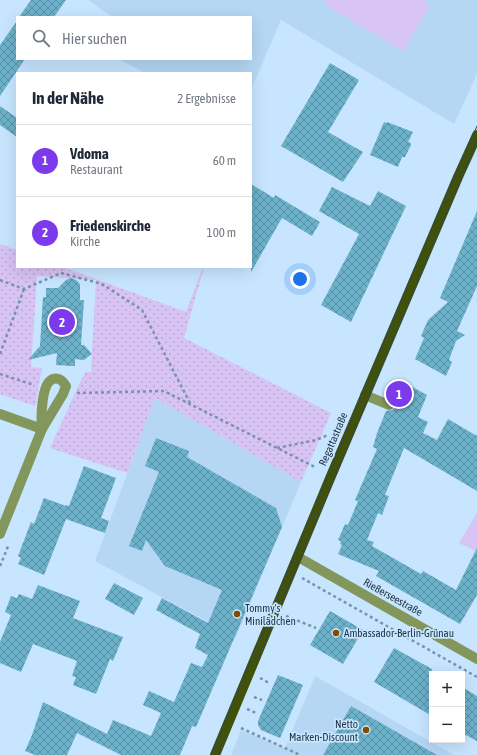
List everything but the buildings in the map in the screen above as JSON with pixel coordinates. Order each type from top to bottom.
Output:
[{"type":"main road","name":"Regattastraße","points":[[215,755],[365,395],[477,135]]},
{"type":"street","points":[[0,534],[42,429],[63,394],[66,386],[63,381],[57,378],[51,379],[47,383],[45,389],[41,412],[42,429]]},
{"type":"street","points":[[365,395],[389,405]]},
{"type":"street","points":[[0,414],[42,429]]},
{"type":"street","name":"Rießerseestraße","points":[[298,557],[477,658]]},
{"type":"path","points":[[0,354],[24,289],[61,272],[102,284],[142,310],[190,403]]},
{"type":"path","points":[[0,280],[24,289]]},
{"type":"path","points":[[0,374],[45,389]]},
{"type":"path","points":[[63,394],[164,391],[315,468]]},
{"type":"path","points":[[277,448],[316,440],[328,435]]},
{"type":"path","points":[[302,578],[477,677]]},
{"type":"path","points":[[285,616],[316,628]]},
{"type":"path","points":[[259,678],[269,683]]},
{"type":"path","points":[[252,696],[262,700]]},
{"type":"path","points":[[246,709],[256,713]]},
{"type":"path","points":[[238,726],[300,755]]},
{"type":"shaded area","points":[[88,0],[477,0],[477,74],[454,124],[281,20],[252,88],[252,72],[143,72],[122,60],[252,60],[252,16],[111,16]]},
{"type":"shaded area","points":[[326,0],[423,0],[430,5],[403,51],[324,4]]},
{"type":"shaded area","points":[[0,244],[16,250],[16,268],[66,268],[186,312],[204,268],[184,338],[331,413],[301,482],[155,398],[127,473],[50,448],[81,380],[86,372],[91,372],[96,280],[37,276],[31,367],[42,368],[35,406],[0,394]]},
{"type":"shaded area","points":[[155,398],[301,482],[236,637],[95,561]]},
{"type":"shaded area","points":[[477,513],[477,552],[459,543]]},
{"type":"shaded area","points":[[315,676],[429,741],[429,743],[433,743],[454,755],[231,755],[241,730],[285,748]]},
{"type":"tram line","points":[[211,755],[414,270],[477,126]]},
{"type":"tram line","points":[[257,661],[477,141]]},
{"type":"tram line","points":[[218,755],[225,737]]},
{"type":"place","name":"Friedenskirche","points":[[62,322]]},
{"type":"place","name":"Vdoma","points":[[399,394]]},
{"type":"place","name":"Tommy's Minilädchen","points":[[237,614]]},
{"type":"place","name":"Ambassador-Berlin-Grünau","points":[[336,633]]},
{"type":"place","name":"Netto Marken-Discount","points":[[366,730]]}]
